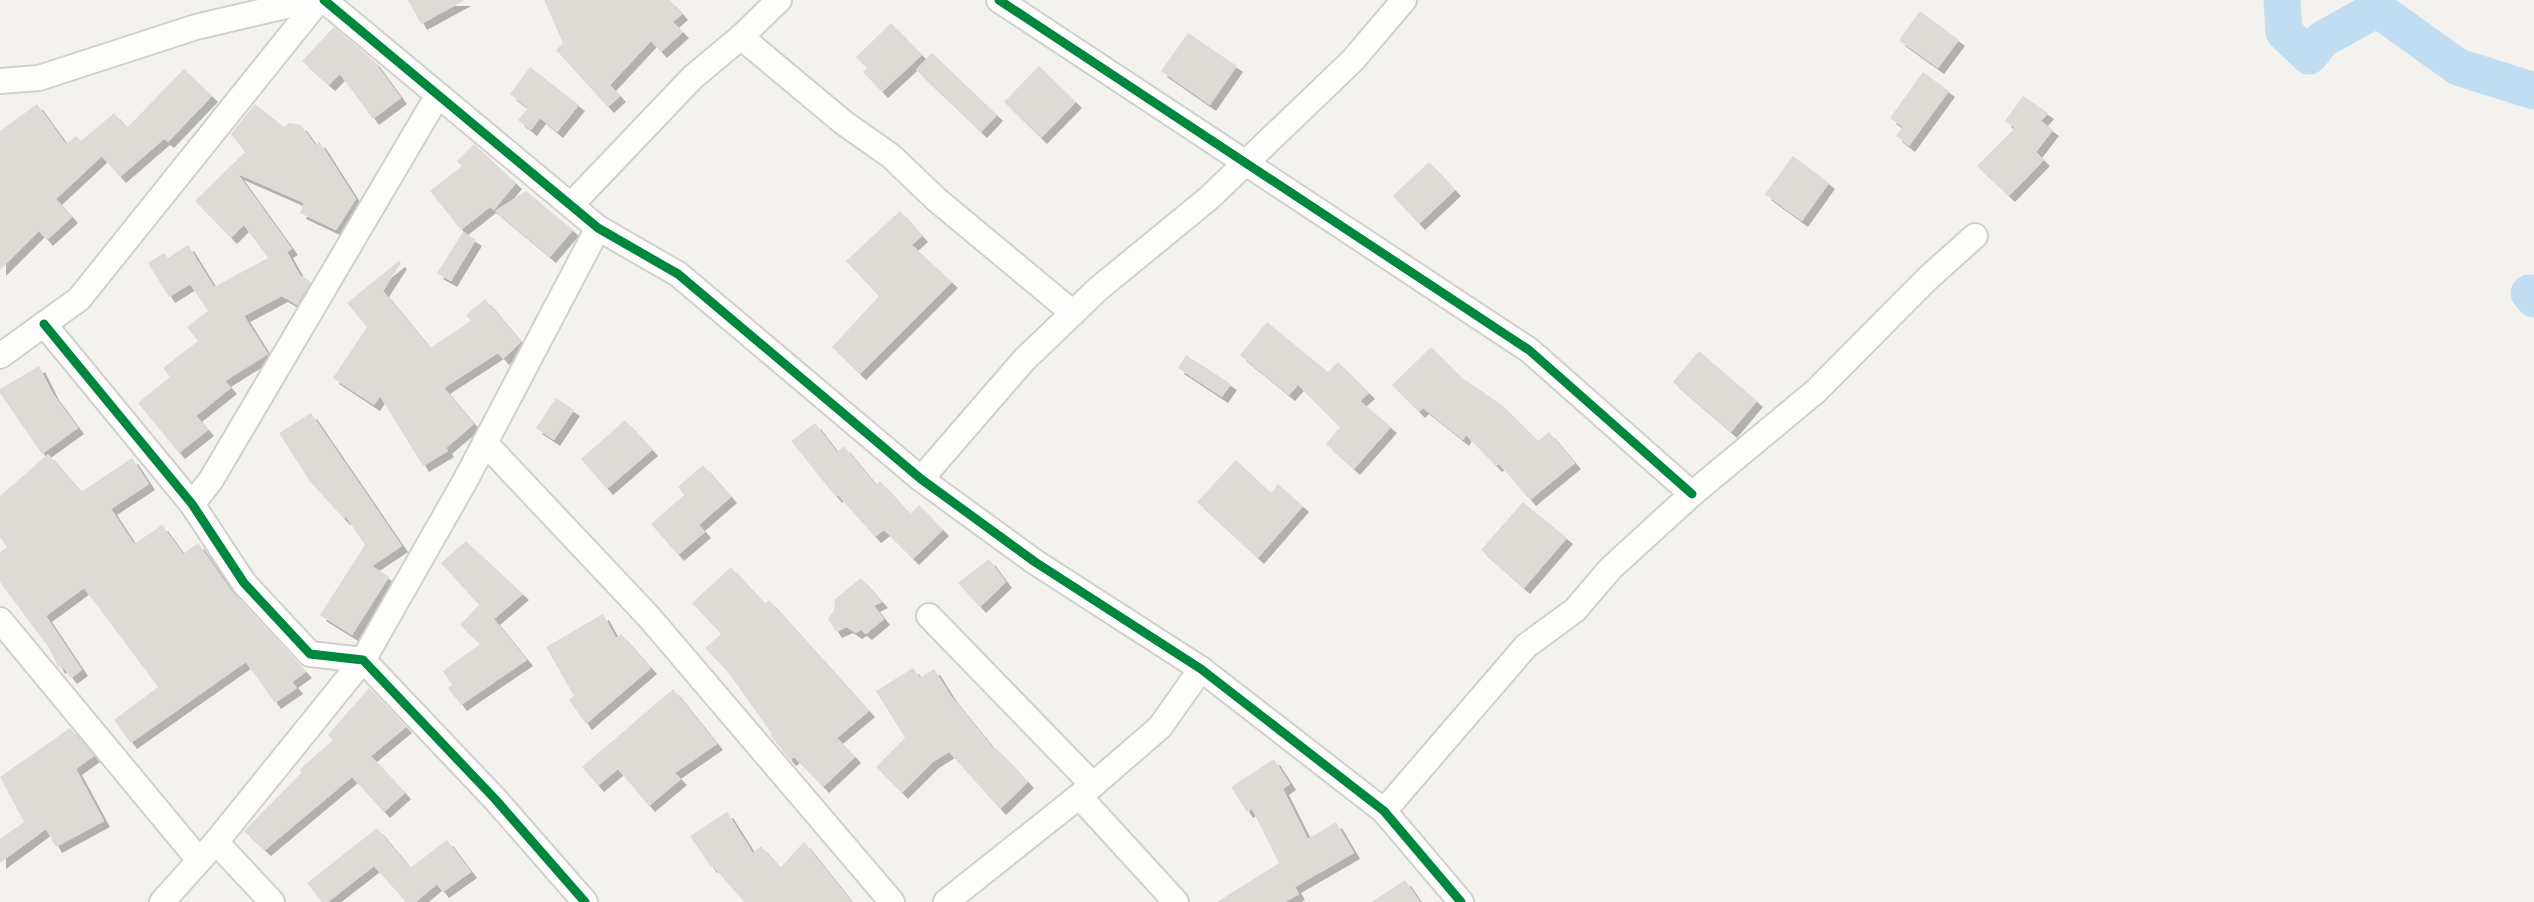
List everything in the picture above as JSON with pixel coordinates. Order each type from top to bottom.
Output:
[{"type":"street","points":[[0,81],[39,78],[223,10],[311,0]]},
{"type":"street","points":[[0,356],[79,299],[322,0],[598,228],[678,274],[921,480],[1035,562],[1201,669],[1384,811],[1461,902]]},
{"type":"street","points":[[571,205],[693,77],[741,37],[779,0]]},
{"type":"street","points":[[999,0],[1529,350],[1692,494]]},
{"type":"street","points":[[921,480],[1024,360],[1073,313],[1209,198],[1353,60],[1404,0]]},
{"type":"street","points":[[741,37],[844,123],[891,156],[937,200],[1073,313]]},
{"type":"street","points":[[192,503],[211,480],[438,95]]},
{"type":"street","points":[[162,902],[363,660],[485,443],[598,228]]},
{"type":"street","points":[[1384,811],[1527,646],[1575,610],[1611,568],[1692,494],[1816,391],[1928,278],[1975,236]]},
{"type":"street","points":[[44,324],[192,503],[244,583],[310,654],[363,660],[495,799],[585,902]]},
{"type":"street","points":[[485,443],[649,617],[892,902]]},
{"type":"street","points":[[929,616],[1086,791],[1177,902]]},
{"type":"street","points":[[0,620],[207,851],[272,902]]},
{"type":"street","points":[[946,902],[1086,791],[1160,727],[1201,669]]},
{"type":"building","points":[[408,0],[465,0],[421,24]]},
{"type":"building","points":[[544,0],[670,0],[682,14],[673,22],[683,32],[661,52],[651,41],[610,85],[620,96],[608,107],[556,50],[563,43]]},
{"type":"building","points":[[1920,11],[1959,40],[1938,68],[1899,40]]},
{"type":"building","points":[[891,23],[922,55],[882,92],[863,72],[867,68],[856,57]]},
{"type":"building","points":[[334,27],[374,61],[401,98],[373,119],[340,74],[329,85],[302,61]]},
{"type":"building","points":[[1188,33],[1237,66],[1210,105],[1161,71]]},
{"type":"building","points":[[932,53],[997,115],[981,132],[916,70]]},
{"type":"building","points":[[1039,66],[1076,102],[1041,138],[1004,102]]},
{"type":"building","points":[[530,67],[579,105],[557,132],[540,118],[531,130],[518,120],[528,108],[510,94]]},
{"type":"building","points":[[184,69],[212,96],[168,142],[164,139],[120,177],[102,156],[56,199],[72,217],[47,240],[39,231],[0,270],[0,131],[37,104],[66,144],[76,136],[81,141],[114,113],[127,128]]},
{"type":"building","points":[[1923,72],[1949,91],[1909,146],[1896,136],[1903,127],[1890,118]]},
{"type":"building","points":[[2023,96],[2048,113],[2041,121],[2053,130],[2036,152],[2044,160],[2009,196],[1977,166],[2015,128],[2005,121]]},
{"type":"building","points":[[255,104],[284,127],[289,123],[301,125],[316,146],[319,141],[356,199],[336,230],[300,213],[304,203],[238,174],[292,249],[287,252],[300,275],[311,282],[297,305],[282,296],[244,316],[268,354],[225,381],[231,388],[196,416],[208,430],[179,453],[138,403],[170,377],[163,368],[198,341],[187,327],[208,311],[190,284],[169,297],[148,263],[164,253],[168,258],[188,245],[214,287],[268,258],[244,225],[231,238],[195,201],[245,152],[231,134]]},
{"type":"building","points":[[474,144],[516,183],[494,210],[490,207],[461,230],[430,191],[462,166],[457,161]]},
{"type":"building","points":[[1793,156],[1829,183],[1802,221],[1765,194]]},
{"type":"building","points":[[1429,162],[1455,190],[1419,224],[1393,196]]},
{"type":"building","points":[[526,191],[573,230],[550,257],[495,211]]},
{"type":"building","points":[[900,211],[922,236],[912,245],[952,282],[860,374],[832,347],[879,296],[846,261]]},
{"type":"building","points":[[463,232],[476,240],[451,281],[437,273]]},
{"type":"building","points":[[399,261],[401,263],[383,291],[430,348],[471,321],[466,315],[485,299],[521,342],[503,359],[498,353],[444,388],[474,424],[446,448],[448,451],[423,466],[380,396],[374,405],[333,378],[367,327],[347,303]]},
{"type":"building","points":[[1267,322],[1328,372],[1338,362],[1369,393],[1360,401],[1391,427],[1354,469],[1326,444],[1340,427],[1298,385],[1289,395],[1240,355]]},
{"type":"building","points":[[1431,347],[1461,377],[1502,405],[1538,441],[1549,432],[1575,463],[1530,500],[1499,464],[1496,466],[1466,435],[1463,440],[1423,408],[1419,412],[1392,385]]},
{"type":"building","points":[[1699,351],[1757,401],[1731,432],[1673,382]]},
{"type":"building","points":[[1186,355],[1231,384],[1222,397],[1178,368]]},
{"type":"building","points":[[39,366],[53,394],[78,428],[42,454],[0,393],[0,389]]},
{"type":"building","points":[[556,398],[574,410],[554,440],[536,428]]},
{"type":"building","points":[[311,413],[402,546],[372,566],[389,577],[352,635],[320,615],[365,545],[346,517],[344,519],[309,480],[279,433]]},
{"type":"building","points":[[625,420],[652,450],[607,489],[581,459]]},
{"type":"building","points":[[815,423],[837,452],[844,446],[876,485],[880,481],[910,514],[919,505],[943,530],[913,559],[884,530],[875,537],[838,495],[836,497],[791,441]]},
{"type":"building","points":[[48,454],[81,492],[132,458],[149,484],[111,509],[134,544],[162,525],[183,554],[198,543],[233,593],[306,672],[292,682],[297,688],[275,703],[246,662],[131,743],[114,720],[158,687],[84,588],[46,616],[82,670],[71,678],[62,666],[59,668],[49,648],[0,582],[0,552],[7,547],[0,537],[0,496]]},
{"type":"building","points":[[1236,460],[1271,493],[1278,484],[1303,506],[1258,558],[1197,502]]},
{"type":"building","points":[[703,465],[731,497],[699,525],[705,532],[678,555],[651,524],[684,495],[678,487]]},
{"type":"building","points":[[1523,502],[1567,538],[1524,588],[1481,550]]},
{"type":"building","points":[[466,541],[523,594],[494,619],[527,660],[461,705],[448,688],[452,685],[443,671],[480,644],[460,625],[479,605],[441,563]]},
{"type":"building","points":[[989,559],[1006,582],[980,607],[958,583]]},
{"type":"building","points":[[731,567],[765,604],[769,600],[869,711],[837,738],[855,757],[823,787],[794,757],[790,760],[728,672],[705,648],[721,634],[692,603]]},
{"type":"building","points":[[861,578],[882,602],[874,606],[884,619],[866,634],[861,630],[856,633],[847,627],[836,632],[828,619],[834,610],[835,599]]},
{"type":"building","points":[[603,614],[616,638],[621,634],[651,668],[586,724],[569,700],[574,696],[546,647]]},
{"type":"building","points":[[913,668],[920,678],[934,669],[951,696],[995,750],[997,749],[1028,782],[1000,809],[949,752],[933,762],[902,793],[876,767],[905,738],[876,691]]},
{"type":"building","points":[[369,688],[406,727],[371,756],[405,793],[384,812],[352,777],[265,850],[244,831],[302,772],[299,770],[333,740],[328,735]]},
{"type":"building","points":[[673,689],[717,744],[675,773],[681,779],[649,806],[618,769],[598,786],[582,767]]},
{"type":"building","points":[[70,728],[94,756],[76,769],[104,821],[56,847],[46,829],[0,863],[0,839],[24,822],[0,777]]},
{"type":"building","points":[[1274,759],[1290,784],[1283,789],[1308,839],[1336,822],[1354,853],[1295,887],[1299,894],[1285,902],[1217,902],[1279,863],[1252,809],[1247,812],[1231,787]]},
{"type":"building","points":[[727,812],[753,853],[761,846],[780,868],[804,842],[852,902],[744,902],[713,866],[711,867],[690,836]]},
{"type":"building","points":[[377,828],[410,868],[447,840],[471,872],[443,892],[437,884],[416,902],[406,902],[374,866],[328,902],[322,902],[307,883]]},
{"type":"building","points":[[1405,880],[1420,902],[1372,902]]},
{"type":"waterway","points":[[2282,0],[2284,32],[2309,56],[2323,39],[2377,9],[2458,67],[2534,91]]},
{"type":"waterway","points":[[2534,293],[2529,293],[2534,299]]},
{"type":"cycle path","points":[[324,0],[598,228],[678,274],[921,479],[1035,562],[1201,669],[1384,811],[1461,902]]},
{"type":"cycle path","points":[[999,0],[1529,350],[1692,494]]},
{"type":"cycle path","points":[[44,324],[192,504],[244,583],[310,654],[363,660],[495,799],[585,902]]}]
